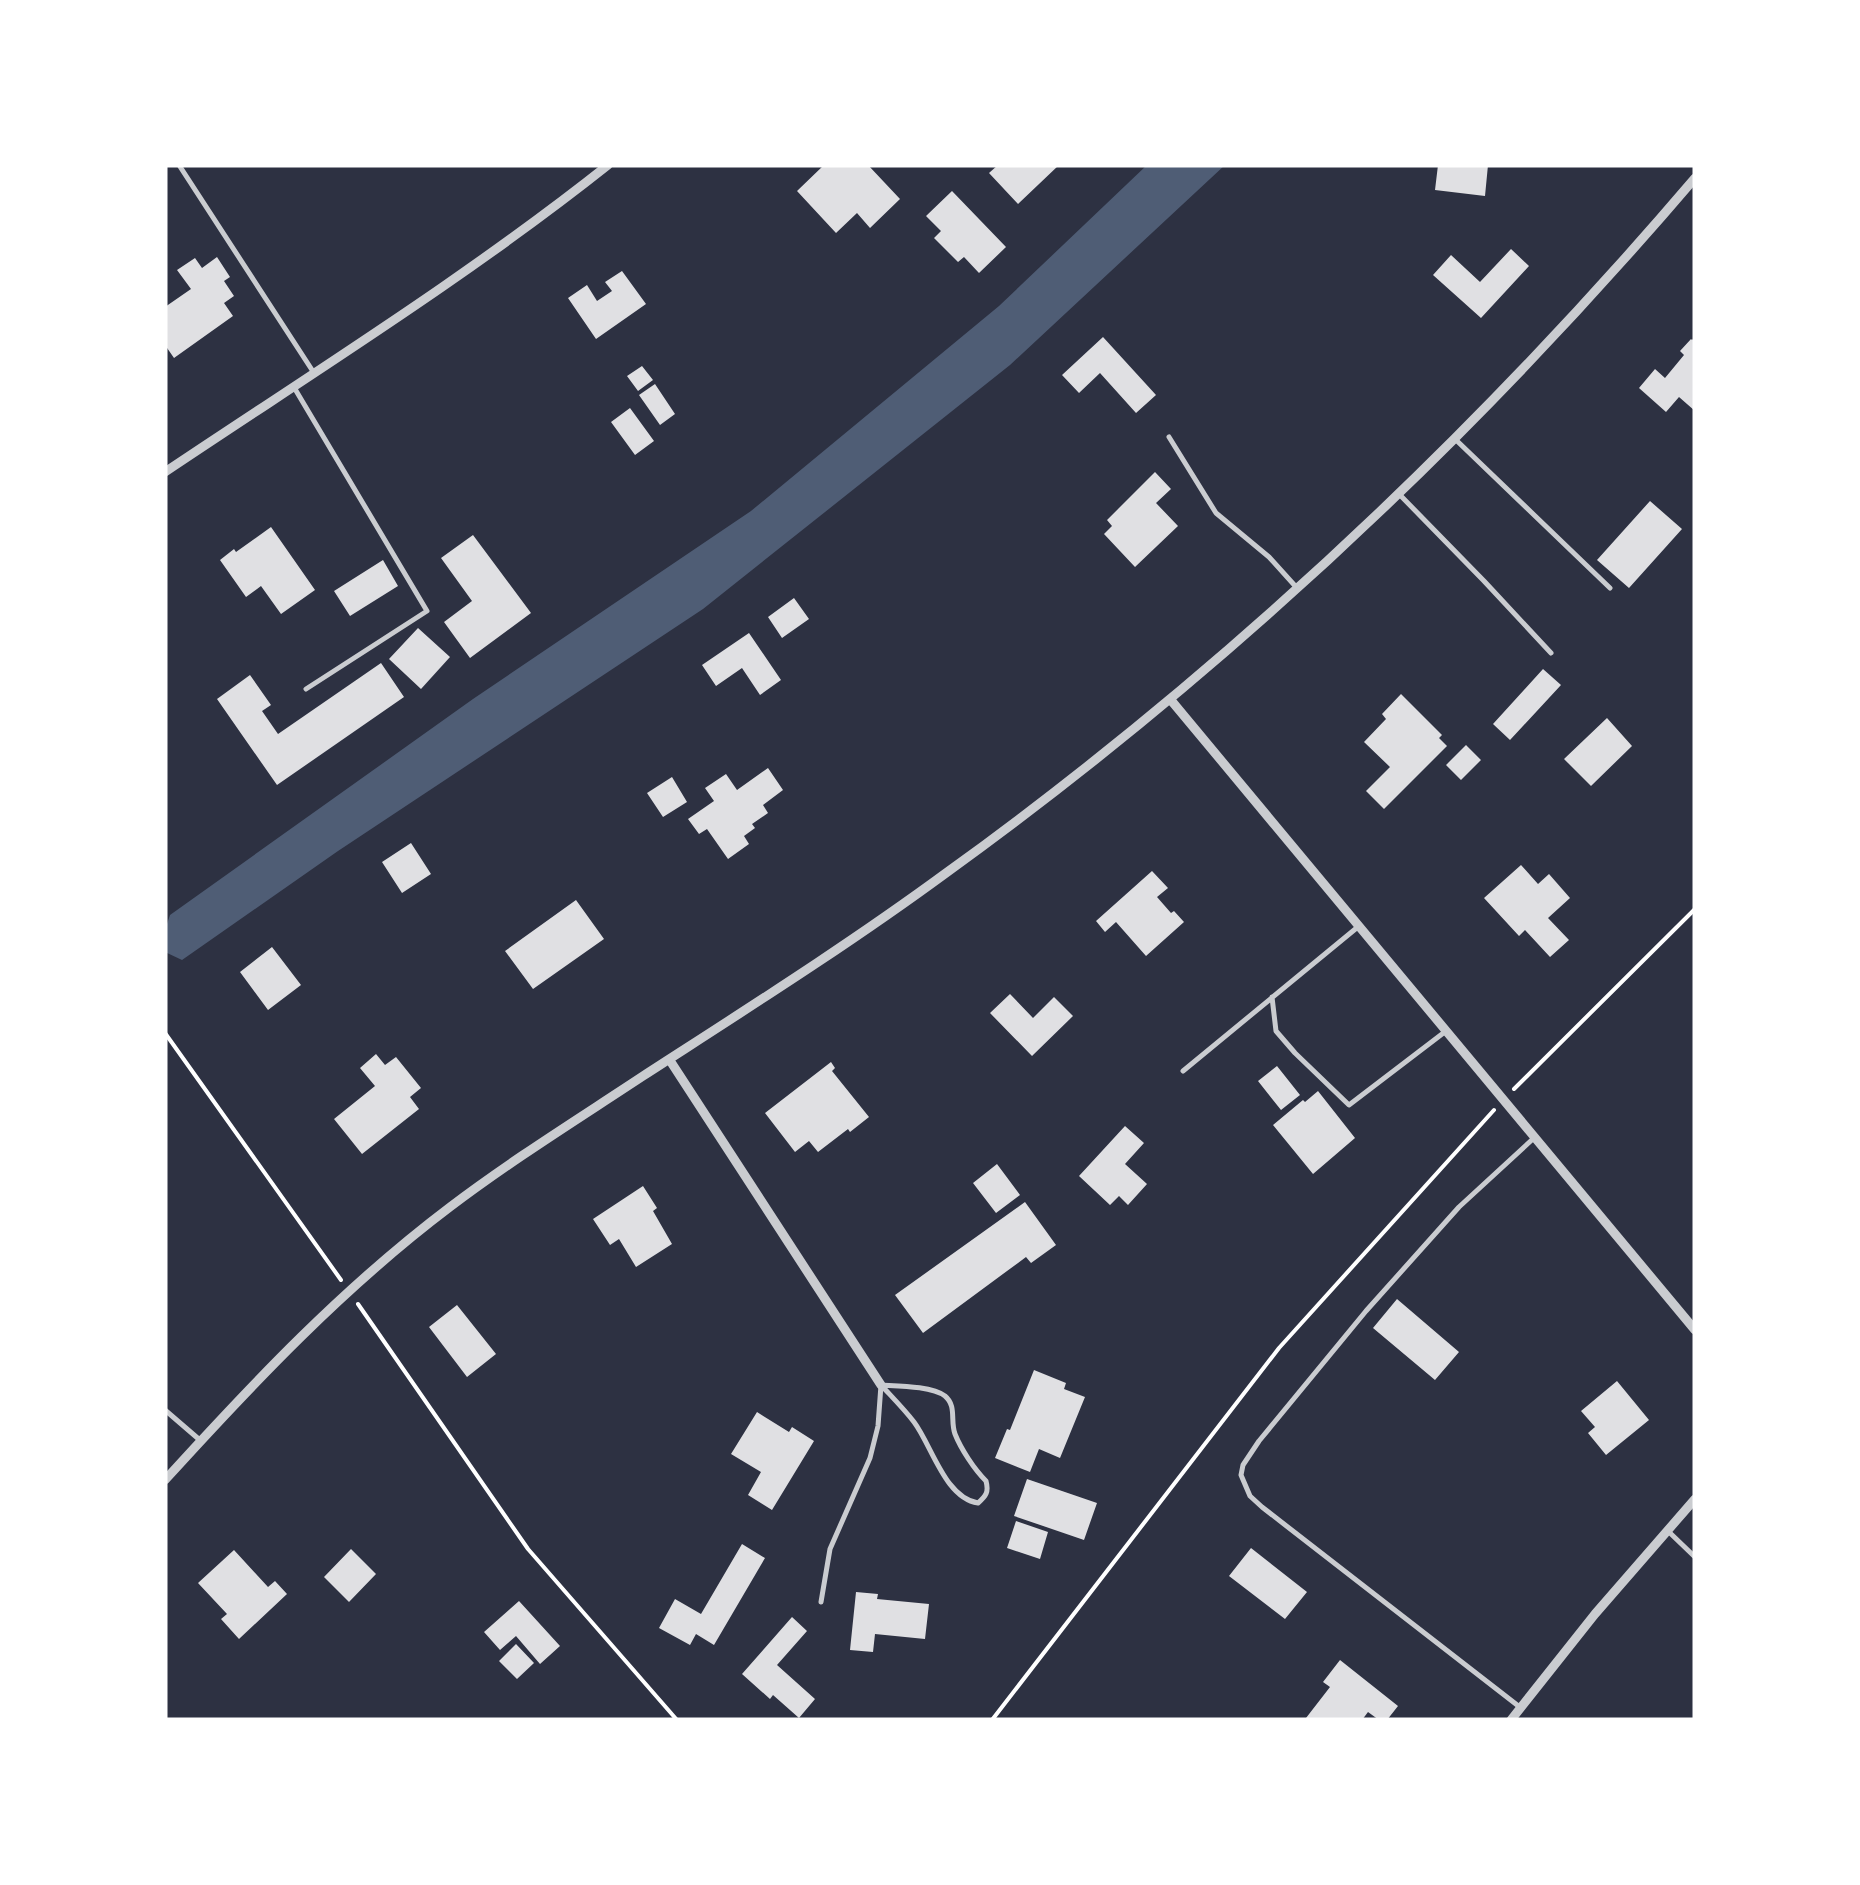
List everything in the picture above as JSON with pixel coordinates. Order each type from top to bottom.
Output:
[{"type":"street","points":[[165,472],[486,257],[608,165]]},
{"type":"street","points":[[165,1480],[252,1385],[349,1291],[448,1208],[946,874],[1170,699],[1399,494],[1576,314],[1695,178]]},
{"type":"street","points":[[1170,699],[1695,1330]]},
{"type":"street","points":[[669,1060],[882,1384]]},
{"type":"street","points":[[1511,1720],[1595,1614],[1695,1500]]},
{"type":"lane","points":[[179,165],[314,373]]},
{"type":"lane","points":[[293,386],[427,610],[306,689]]},
{"type":"lane","points":[[1169,437],[1216,513],[1269,557],[1297,588]]},
{"type":"lane","points":[[1455,438],[1610,588]]},
{"type":"lane","points":[[1399,494],[1550,653]]},
{"type":"lane","points":[[1183,1070],[1359,926]]},
{"type":"lane","points":[[1272,997],[1276,1031],[1348,1105],[1446,1030]]},
{"type":"lane","points":[[1521,1708],[1262,1507],[1250,1496],[1241,1475],[1243,1464],[1259,1440],[1366,1310],[1459,1207],[1535,1137]]},
{"type":"lane","points":[[882,1384],[910,1386],[948,1399],[954,1432],[986,1481],[986,1496],[978,1503],[970,1502],[950,1485],[916,1424],[882,1384]]},
{"type":"lane","points":[[822,1602],[830,1550],[870,1458],[882,1384]]},
{"type":"lane","points":[[165,1410],[200,1441]]},
{"type":"lane","points":[[1666,1530],[1695,1557]]},
{"type":"path","points":[[992,1720],[1279,1348],[1504,1100],[1695,909]]},
{"type":"path","points":[[165,1033],[528,1549],[677,1720]]},
{"type":"water","points":[[1147,165],[1225,165],[1010,365],[703,609],[338,851],[182,960],[165,952],[170,915],[473,699],[751,511],[999,306]]},
{"type":"building","points":[[824,165],[868,165],[900,199],[870,228],[857,213],[836,233],[797,191]]},
{"type":"building","points":[[998,165],[1059,165],[1018,204],[989,173]]},
{"type":"building","points":[[1438,165],[1488,165],[1485,196],[1435,190]]},
{"type":"building","points":[[952,191],[1006,247],[979,273],[964,257],[958,262],[934,238],[941,231],[926,216]]},
{"type":"building","points":[[1511,249],[1529,266],[1481,318],[1433,275],[1451,255],[1480,282]]},
{"type":"building","points":[[217,257],[230,277],[224,281],[234,296],[224,303],[233,316],[174,358],[165,345],[165,307],[191,289],[177,270],[195,258],[202,268]]},
{"type":"building","points":[[622,271],[646,304],[596,339],[568,298],[587,285],[597,301],[612,291],[605,282]]},
{"type":"building","points":[[1103,337],[1156,395],[1136,413],[1100,373],[1079,393],[1062,375]]},
{"type":"building","points":[[1695,337],[1695,411],[1679,397],[1666,412],[1639,388],[1655,369],[1665,378],[1684,355],[1680,351]]},
{"type":"building","points":[[642,366],[653,380],[638,391],[627,376]]},
{"type":"building","points":[[655,384],[675,414],[660,425],[639,395]]},
{"type":"building","points":[[630,408],[654,441],[635,455],[611,422]]},
{"type":"building","points":[[1155,472],[1171,489],[1156,503],[1178,526],[1135,567],[1104,534],[1112,526],[1107,520]]},
{"type":"building","points":[[1650,501],[1682,529],[1629,588],[1597,560]]},
{"type":"building","points":[[271,527],[315,590],[281,614],[261,586],[246,597],[220,560]]},
{"type":"building","points":[[473,535],[531,613],[470,658],[444,622],[472,601],[441,558]]},
{"type":"building","points":[[383,560],[398,586],[350,616],[334,591]]},
{"type":"building","points":[[794,598],[809,619],[782,638],[768,617]]},
{"type":"building","points":[[418,628],[450,657],[421,689],[389,659]]},
{"type":"building","points":[[749,633],[781,680],[760,695],[742,668],[716,686],[702,665]]},
{"type":"building","points":[[381,663],[404,697],[277,785],[217,699],[250,675],[271,705],[262,711],[278,734]]},
{"type":"building","points":[[1543,669],[1561,685],[1510,740],[1493,724]]},
{"type":"building","points":[[1401,694],[1442,735],[1439,738],[1447,746],[1384,809],[1366,791],[1390,767],[1364,742],[1386,719],[1382,714]]},
{"type":"building","points":[[1607,718],[1632,746],[1591,786],[1564,759]]},
{"type":"building","points":[[1466,745],[1481,760],[1461,780],[1446,765]]},
{"type":"building","points":[[768,768],[783,790],[763,805],[768,813],[752,824],[755,828],[744,836],[749,844],[728,859],[707,829],[699,834],[688,819],[714,801],[705,788],[726,774],[737,790]]},
{"type":"building","points":[[672,777],[687,802],[663,817],[647,793]]},
{"type":"building","points":[[411,843],[431,874],[402,893],[382,862]]},
{"type":"building","points":[[1521,865],[1538,884],[1549,874],[1570,898],[1548,918],[1569,940],[1550,957],[1525,930],[1519,936],[1484,898]]},
{"type":"building","points":[[1152,871],[1168,888],[1157,897],[1184,922],[1146,956],[1116,922],[1105,932],[1096,921]]},
{"type":"building","points":[[576,900],[604,939],[533,989],[505,951]]},
{"type":"building","points":[[272,947],[301,985],[268,1010],[240,972]]},
{"type":"building","points":[[1010,994],[1033,1018],[1054,997],[1073,1016],[1032,1056],[990,1013]]},
{"type":"building","points":[[376,1054],[385,1065],[396,1057],[421,1088],[410,1097],[419,1109],[362,1154],[334,1119],[375,1086],[360,1068]]},
{"type":"building","points":[[831,1062],[835,1068],[832,1071],[869,1117],[818,1152],[809,1141],[795,1152],[765,1113]]},
{"type":"building","points":[[1277,1066],[1300,1095],[1281,1110],[1258,1081]]},
{"type":"building","points":[[1318,1091],[1355,1138],[1313,1174],[1273,1125]]},
{"type":"building","points":[[1125,1126],[1144,1143],[1125,1164],[1147,1184],[1128,1205],[1119,1196],[1110,1205],[1079,1176]]},
{"type":"building","points":[[997,1164],[1020,1195],[996,1213],[973,1183]]},
{"type":"building","points":[[643,1186],[672,1244],[636,1267],[619,1239],[610,1245],[593,1219]]},
{"type":"building","points":[[1025,1202],[1056,1245],[1031,1263],[1026,1257],[923,1333],[895,1295]]},
{"type":"building","points":[[1397,1299],[1459,1352],[1435,1380],[1373,1328]]},
{"type":"building","points":[[457,1305],[496,1354],[467,1377],[429,1327]]},
{"type":"building","points":[[1034,1370],[1066,1383],[1064,1389],[1085,1397],[1060,1458],[1039,1449],[1030,1472],[995,1458]]},
{"type":"building","points":[[1617,1381],[1649,1420],[1606,1455],[1588,1433],[1595,1427],[1581,1411]]},
{"type":"building","points":[[757,1412],[789,1432],[792,1427],[814,1441],[772,1510],[748,1495],[761,1472],[731,1454]]},
{"type":"building","points":[[1027,1479],[1097,1503],[1084,1540],[1014,1516]]},
{"type":"building","points":[[1016,1521],[1048,1532],[1040,1559],[1007,1548]]},
{"type":"building","points":[[742,1544],[765,1558],[714,1645],[696,1634],[690,1645],[659,1628],[675,1599],[701,1614]]},
{"type":"building","points":[[1251,1548],[1307,1592],[1285,1619],[1229,1576]]},
{"type":"building","points":[[351,1549],[376,1574],[349,1602],[324,1577]]},
{"type":"building","points":[[234,1550],[268,1587],[275,1581],[287,1594],[239,1639],[221,1619],[227,1614],[198,1583]]},
{"type":"building","points":[[856,1592],[878,1594],[877,1599],[929,1604],[925,1639],[875,1634],[873,1652],[850,1650]]},
{"type":"building","points":[[519,1601],[560,1646],[540,1664],[516,1636],[500,1650],[484,1632]]},
{"type":"building","points":[[792,1617],[807,1631],[777,1665],[815,1699],[799,1718],[742,1674]]},
{"type":"building","points":[[516,1644],[534,1663],[517,1679],[499,1661]]},
{"type":"building","points":[[1340,1660],[1398,1706],[1387,1720],[1379,1720],[1368,1712],[1362,1720],[1306,1718],[1330,1687],[1323,1682]]}]
